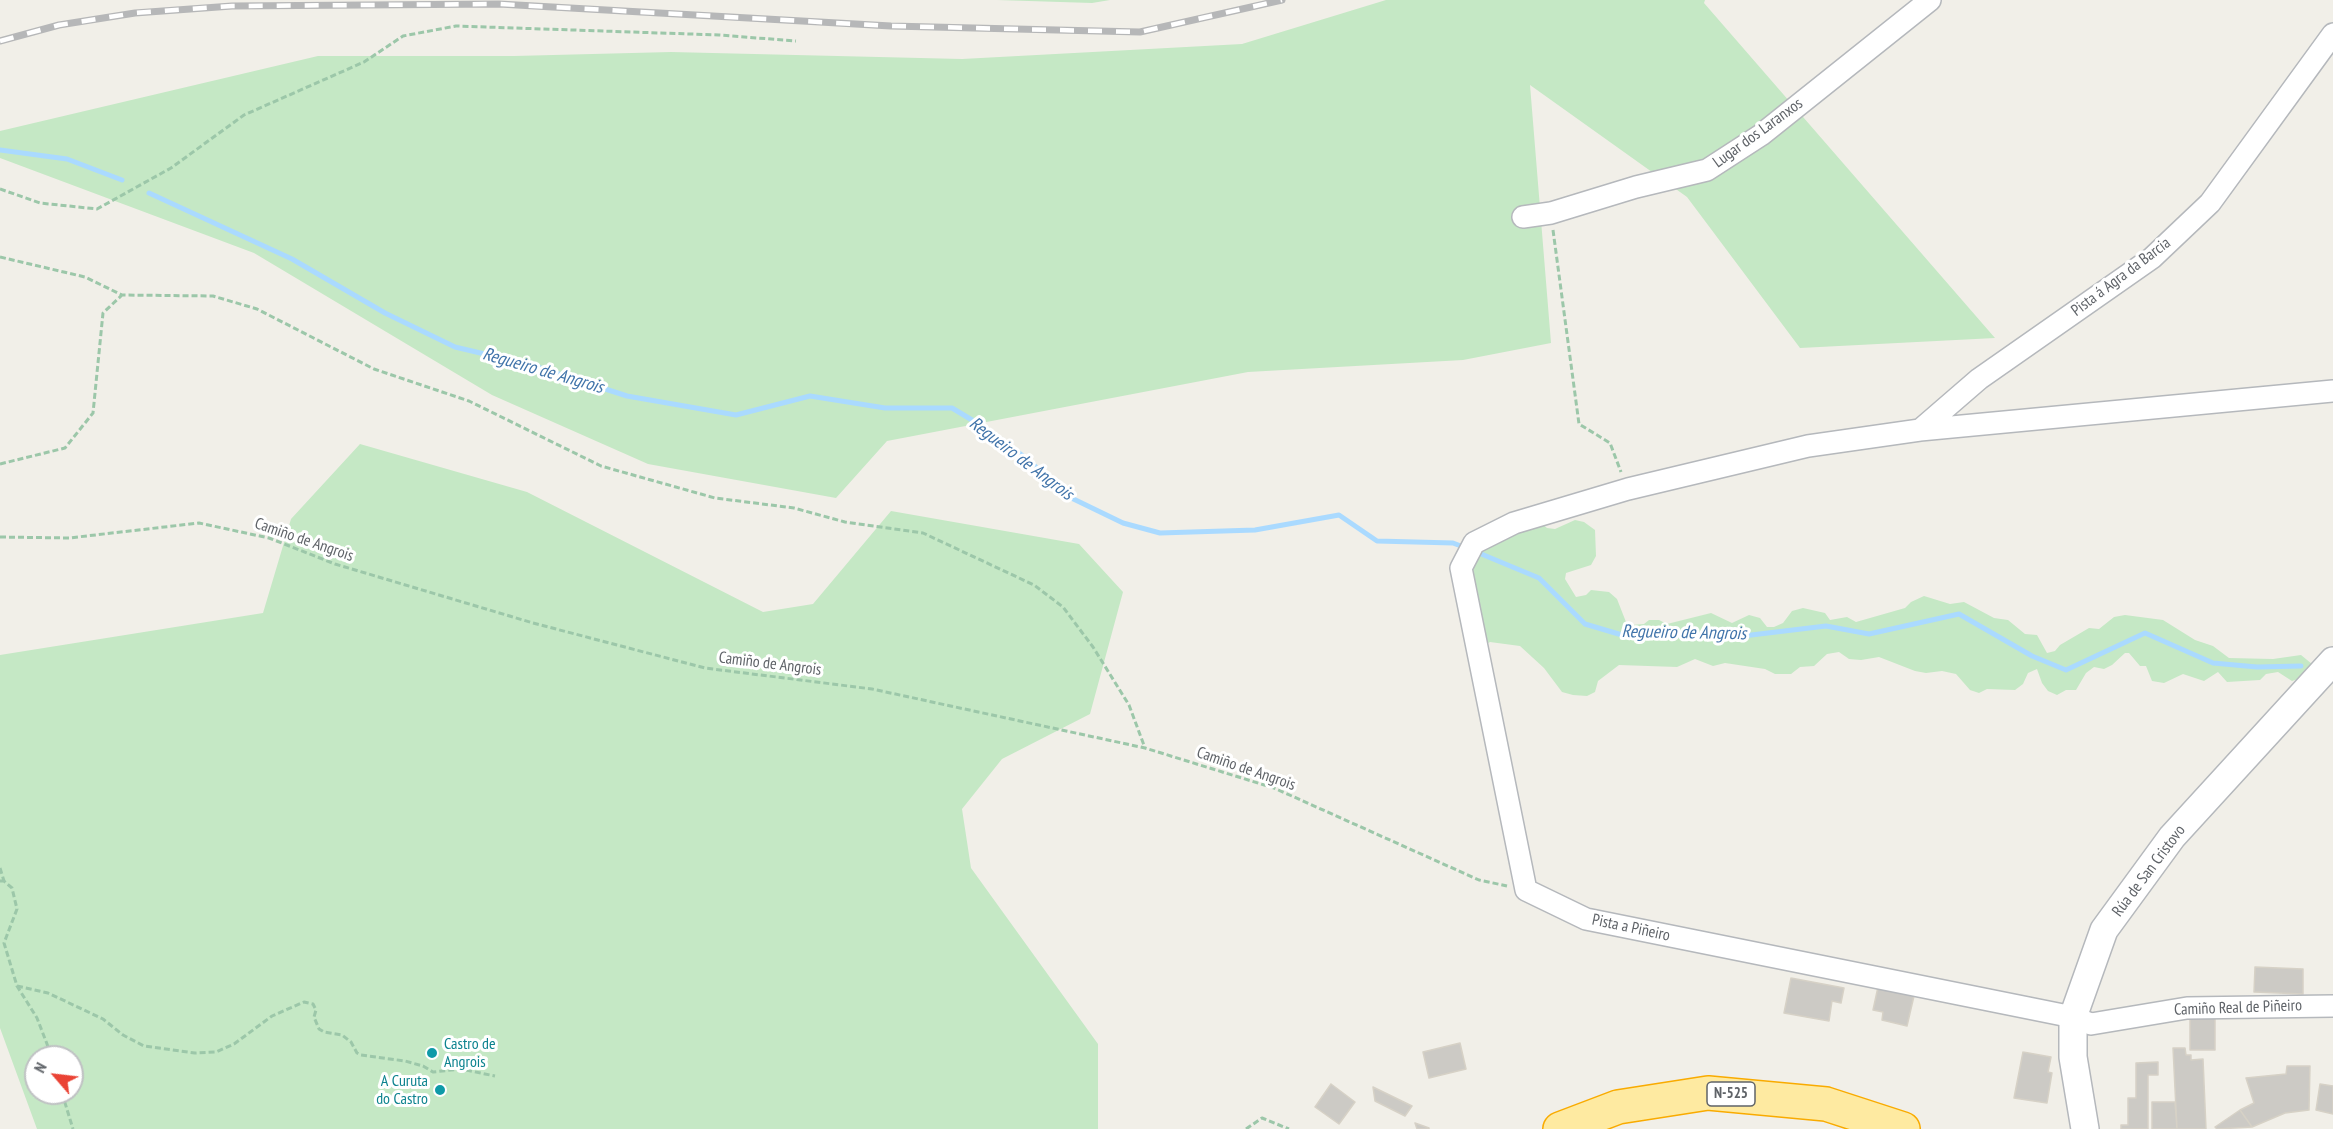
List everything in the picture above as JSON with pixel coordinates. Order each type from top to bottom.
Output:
[{"type":"highway","name":"N-525","points":[[1560,1129],[1618,1107],[1708,1093],[1826,1104],[1903,1129]]},
{"type":"highway","name":"N-525","points":[[1613,1129],[1635,1122],[1711,1112],[1792,1114],[1863,1129]]},
{"type":"street","name":"Lugar dos Laranxos","points":[[1523,217],[1551,213],[1636,187],[1707,170],[1761,135],[1930,0]]},
{"type":"street","name":"Pista á Agra da Barcia","points":[[1920,430],[1979,379],[2152,258],[2210,203],[2333,34]]},
{"type":"street","points":[[1526,890],[1461,568],[1469,552],[1514,523],[1628,489],[1808,446],[1920,430],[2333,391]]},
{"type":"street","name":"Rúa de San Cristovo","points":[[2085,1129],[2073,1057],[2073,1017],[2104,930],[2172,837],[2333,661]]},
{"type":"street","name":"Pista a Piñeiro","points":[[1526,890],[1586,919],[2073,1017]]},
{"type":"street","name":"Camiño Real de Piñeiro","points":[[2073,1017],[2091,1024],[2187,1008],[2333,1006]]},
{"type":"path","points":[[0,189],[40,203],[98,209],[171,168],[244,115],[364,62],[403,36],[456,26],[719,35],[796,41]]},
{"type":"path","points":[[1551,213],[1579,424],[1610,443],[1628,489]]},
{"type":"path","points":[[0,257],[85,277],[122,295],[213,297],[257,309],[374,369],[469,401],[601,466],[715,498],[794,508],[845,522],[923,533],[1034,585],[1063,607],[1093,647],[1129,705],[1145,748]]},
{"type":"path","points":[[0,464],[65,448],[93,413],[103,313],[122,295]]},
{"type":"path","name":"Camiño de Angrois","points":[[0,537],[69,538],[199,523],[269,538],[335,564],[533,623],[705,668],[872,689],[1145,748],[1274,788],[1479,880],[1526,890]]},
{"type":"path","points":[[0,868],[2,881],[12,888],[17,909],[4,943],[18,986],[37,1018],[47,1045]]},
{"type":"path","points":[[18,986],[48,993],[104,1019],[123,1035],[144,1046],[187,1053],[216,1052],[234,1044],[272,1016],[304,1002],[313,1004],[316,1010],[314,1017],[319,1029],[342,1035],[361,1055],[405,1061],[423,1066],[433,1072],[461,1069],[495,1076]]},
{"type":"path","points":[[66,1105],[73,1129]]},
{"type":"path","points":[[1246,1129],[1262,1118],[1290,1129]]},
{"type":"green space","points":[[997,0],[1110,0],[1092,3]]},
{"type":"green space","points":[[1386,0],[1705,0],[1704,3],[1995,338],[1800,348],[1687,197],[1530,85],[1551,343],[1463,360],[1248,372],[887,441],[836,498],[648,464],[492,395],[254,253],[0,158],[0,131],[318,56],[514,56],[671,52],[962,59],[1242,44]]},
{"type":"green space","points":[[360,444],[527,492],[763,612],[813,604],[891,511],[1079,544],[1123,592],[1090,714],[1002,759],[962,809],[971,868],[1098,1044],[1098,1129],[37,1129],[28,1105],[84,1105],[84,1045],[24,1045],[24,1094],[0,1028],[0,655],[263,613],[291,519]]},
{"type":"green space","points":[[1575,520],[1584,522],[1595,530],[1596,556],[1591,565],[1566,573],[1565,579],[1576,597],[1586,595],[1591,590],[1609,592],[1617,599],[1626,622],[1631,625],[1644,624],[1649,620],[1659,620],[1667,624],[1711,613],[1732,623],[1749,615],[1760,618],[1767,627],[1774,627],[1783,623],[1792,611],[1803,608],[1825,613],[1830,620],[1847,617],[1856,622],[1905,608],[1911,602],[1924,596],[1950,604],[1964,602],[1994,618],[2008,620],[2025,634],[2037,635],[2047,653],[2055,651],[2060,645],[2089,628],[2099,629],[2114,617],[2125,615],[2163,620],[2195,640],[2213,646],[2229,658],[2273,659],[2301,655],[2312,664],[2301,678],[2292,681],[2278,672],[2266,674],[2260,680],[2227,682],[2218,672],[2204,681],[2183,674],[2164,683],[2152,681],[2146,666],[2140,666],[2129,653],[2125,653],[2112,665],[2104,669],[2094,667],[2086,673],[2076,690],[2066,690],[2057,695],[2048,691],[2037,669],[2028,673],[2023,684],[2015,690],[1987,689],[1979,693],[1970,690],[1956,674],[1942,671],[1926,673],[1915,671],[1879,657],[1849,659],[1839,652],[1827,654],[1814,666],[1800,667],[1791,674],[1775,674],[1765,669],[1725,663],[1713,666],[1695,659],[1677,667],[1619,665],[1598,681],[1595,692],[1587,696],[1573,695],[1562,692],[1544,668],[1520,646],[1490,642],[1481,647],[1468,579],[1477,544],[1540,522],[1547,528],[1555,529]]},
{"type":"building","points":[[2255,967],[2303,969],[2303,994],[2254,992]]},
{"type":"building","points":[[1791,978],[1844,988],[1841,1003],[1832,1001],[1829,1021],[1784,1013]]},
{"type":"building","points":[[1878,987],[1914,996],[1907,1026],[1882,1020],[1883,1012],[1873,1010]]},
{"type":"building","points":[[2190,1013],[2215,1013],[2215,1050],[2190,1050]]},
{"type":"building","points":[[1460,1043],[1466,1069],[1429,1078],[1423,1052]]},
{"type":"building","points":[[2173,1048],[2185,1048],[2186,1055],[2191,1055],[2191,1060],[2203,1059],[2206,1129],[2177,1129]]},
{"type":"building","points":[[2023,1052],[2051,1057],[2048,1072],[2052,1073],[2047,1103],[2014,1098]]},
{"type":"building","points":[[2158,1062],[2158,1075],[2148,1075],[2148,1129],[2121,1129],[2121,1125],[2128,1125],[2128,1098],[2136,1098],[2136,1063]]},
{"type":"building","points":[[2287,1066],[2310,1066],[2309,1110],[2285,1113],[2252,1127],[2240,1110],[2254,1103],[2246,1078],[2286,1074]]},
{"type":"building","points":[[1331,1084],[1355,1102],[1339,1124],[1315,1107]]},
{"type":"building","points":[[2320,1084],[2333,1086],[2333,1114],[2316,1110]]},
{"type":"building","points":[[1373,1087],[1412,1106],[1405,1116],[1375,1101]]},
{"type":"building","points":[[2152,1102],[2175,1102],[2177,1129],[2152,1129]]},
{"type":"building","points":[[2240,1110],[2252,1127],[2217,1129],[2215,1127]]},
{"type":"building","points":[[1415,1123],[1429,1128],[1429,1129],[1417,1129]]},
{"type":"waterway","name":"Regueiro de Angrois","points":[[0,150],[67,159],[122,180]]},
{"type":"waterway","name":"Regueiro de Angrois","points":[[149,193],[292,259],[385,313],[455,347],[531,365],[627,396],[736,415],[810,396],[885,408],[952,408],[987,429],[1031,462],[1059,492],[1123,523],[1160,533],[1255,530],[1339,515],[1377,541],[1453,543],[1466,548]]},
{"type":"waterway","name":"Regueiro de Angrois","points":[[1474,551],[1539,578],[1585,624],[1622,635],[1743,636],[1826,626],[1869,634],[1959,614],[2032,656],[2066,670],[2145,633],[2213,663],[2257,667],[2301,666]]},
{"type":"railway","points":[[0,41],[59,25],[135,13],[232,6],[499,4],[891,26],[1140,32],[1282,0]]},
{"type":"place","name":"Castro de Angrois","points":[[432,1053]]},
{"type":"place","name":"A Curuta do Castro","points":[[440,1090]]}]
